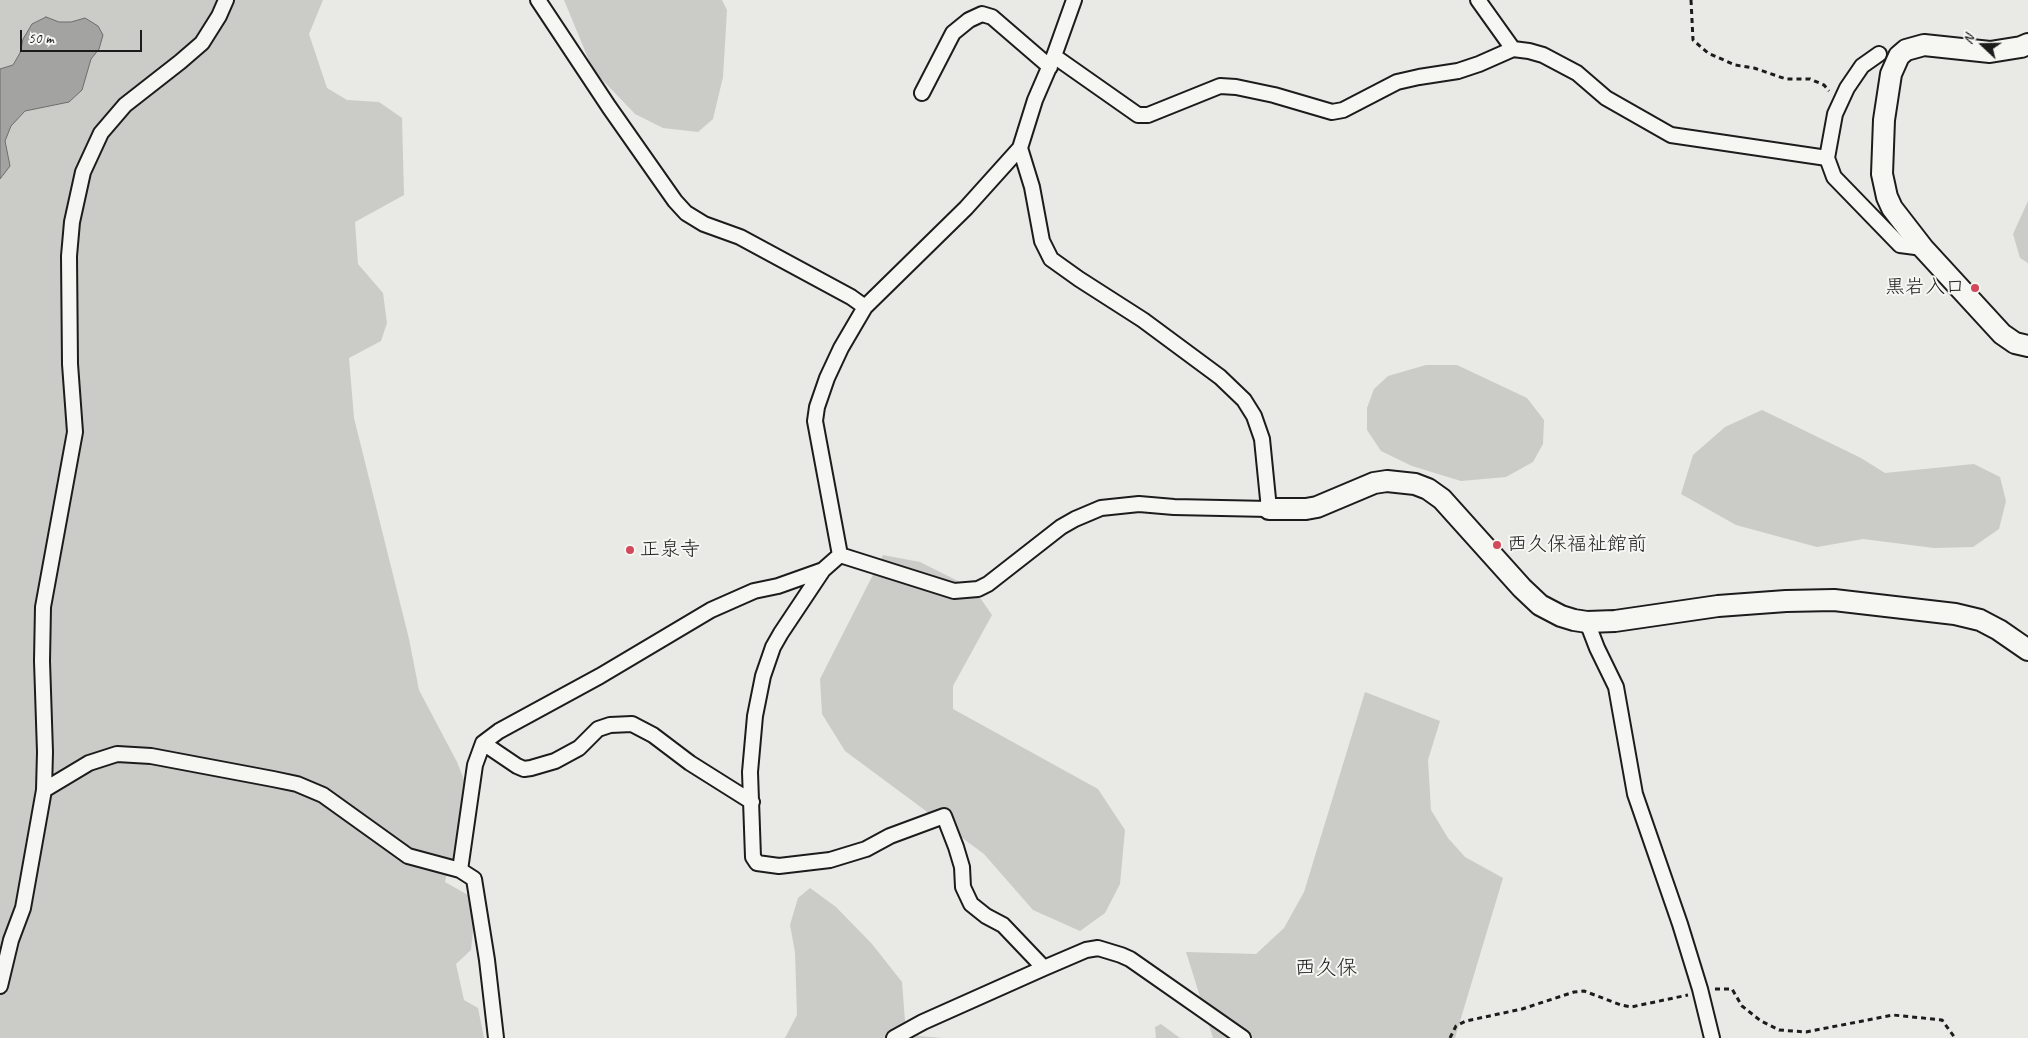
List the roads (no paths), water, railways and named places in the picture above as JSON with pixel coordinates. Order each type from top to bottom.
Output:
[{"type":"street","points":[[0,986],[11,940],[23,908],[44,790],[43,607],[75,432],[70,364],[69,256],[72,222],[83,172],[101,133],[125,105],[180,62],[202,42],[219,16],[226,0]]},
{"type":"street","points":[[538,0],[609,107],[675,201],[686,213],[704,224],[740,237],[851,297],[865,307]]},
{"type":"street","points":[[840,555],[815,422],[817,407],[827,378],[841,348],[865,307],[966,208],[1020,148],[1035,100],[1052,62],[1074,0]]},
{"type":"street","points":[[1478,0],[1513,49]]},
{"type":"street","points":[[922,92],[953,33],[969,20],[982,14],[992,18],[1052,62],[1138,115],[1148,115],[1220,86],[1236,87],[1274,95],[1332,112],[1343,110],[1397,82],[1419,76],[1458,71],[1513,49],[1543,55],[1578,73],[1606,98],[1671,135],[1827,158]]},
{"type":"street","points":[[2028,44],[1990,52],[1924,45],[1906,50],[1899,56],[1890,74],[1884,120],[1882,174],[1892,208],[1923,248],[2002,334],[2015,343],[2028,346]]},
{"type":"street","points":[[1879,54],[1862,66],[1847,88],[1835,114],[1827,158],[1834,177],[1900,245],[1923,248]]},
{"type":"street","points":[[1020,148],[1032,186],[1042,241],[1051,259],[1143,320],[1220,377],[1244,400],[1254,416],[1262,439],[1269,509]]},
{"type":"street","points":[[840,555],[940,588],[966,591],[978,589],[988,584],[1061,528],[1075,519],[1100,508],[1138,504],[1174,507],[1269,509],[1317,507],[1374,483],[1400,482],[1422,486],[1442,499],[1454,510],[1522,588],[1540,605],[1561,616],[1587,622],[1615,621],[1718,606],[1834,600],[1955,614],[1980,620],[1999,630],[2028,650]]},
{"type":"street","points":[[840,555],[823,570],[780,633],[763,676],[755,716],[750,772],[753,856],[757,863],[779,866],[830,860],[866,849],[890,836],[944,816],[962,867],[963,887],[971,904],[986,916],[1003,925],[1044,968]]},
{"type":"street","points":[[460,870],[475,765],[482,743],[499,731],[600,676],[711,610],[754,591],[778,586],[823,570]]},
{"type":"street","points":[[1587,622],[1616,687],[1635,794],[1680,924],[1700,989],[1712,1038]]},
{"type":"street","points":[[482,743],[524,769],[555,761],[579,748],[598,729],[610,725],[632,724],[654,734],[690,763],[752,802]]},
{"type":"street","points":[[44,790],[89,763],[117,754],[151,756],[273,779],[297,784],[323,795],[408,856],[460,870],[474,880],[488,960],[496,1038]]},
{"type":"street","points":[[894,1038],[923,1022],[1044,968],[1086,950],[1098,948],[1121,955],[1138,964],[1243,1038]]},
{"type":"place","name":"黒岩入口","points":[[1975,288]]},
{"type":"place","name":"西久保福祉館前","points":[[1497,545]]},
{"type":"place","name":"正泉寺","points":[[630,550]]},
{"type":"district","name":"西久保","points":[[1326,968]]}]
